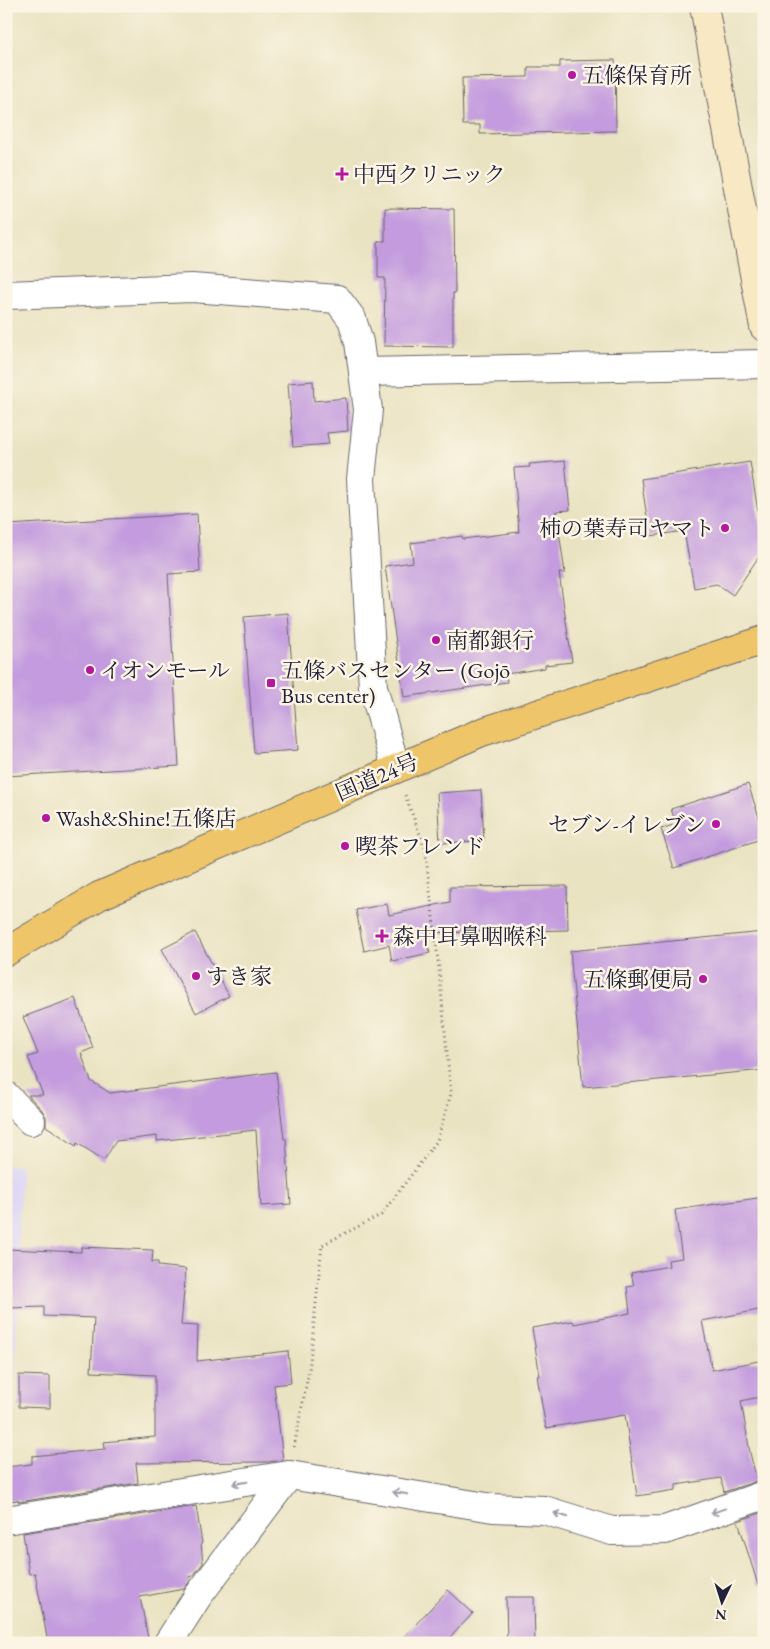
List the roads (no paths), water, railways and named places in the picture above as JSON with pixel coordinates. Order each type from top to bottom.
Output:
[{"type":"highway","name":"国道24号","points":[[6,952],[99,896],[482,732],[764,640]]},
{"type":"street","points":[[704,6],[764,327]]},
{"type":"street","points":[[6,295],[192,288],[337,299],[352,319],[359,342],[368,410],[361,479],[373,687],[396,769]]},
{"type":"street","points":[[363,372],[764,364]]},
{"type":"street","points":[[6,1096],[31,1121]]},
{"type":"street","points":[[6,1520],[289,1475],[493,1508],[544,1510],[612,1530],[666,1530],[764,1495]]},
{"type":"street","points":[[168,1643],[198,1596],[289,1475]]},
{"type":"place","name":"五條保育所","points":[[572,75]]},
{"type":"place","name":"中西クリニック","points":[[342,174]]},
{"type":"place","name":"柿の葉寿司ヤマト","points":[[725,528]]},
{"type":"place","name":"南都銀行","points":[[436,640]]},
{"type":"place","name":"イオンモール","points":[[90,670]]},
{"type":"place","name":"五條バスセンター (Gojō Bus center)","points":[[271,683]]},
{"type":"place","name":"Wash&Shine!五條店","points":[[46,818]]},
{"type":"place","name":"セブン-イレブン","points":[[716,824]]},
{"type":"place","name":"喫茶フレンド","points":[[345,846]]},
{"type":"place","name":"森中耳鼻咽喉科","points":[[382,936]]},
{"type":"place","name":"すき家","points":[[196,976]]},
{"type":"place","name":"五條郵便局","points":[[703,979]]}]
